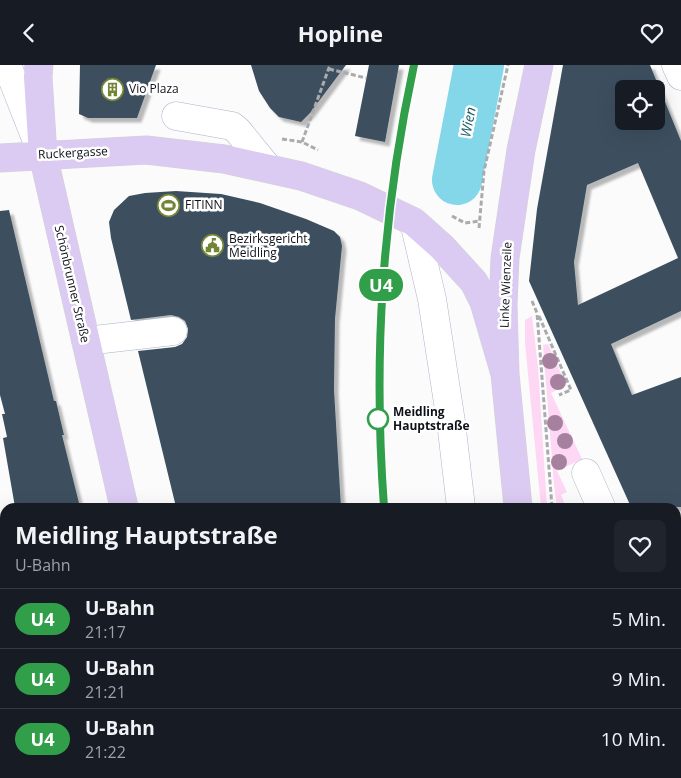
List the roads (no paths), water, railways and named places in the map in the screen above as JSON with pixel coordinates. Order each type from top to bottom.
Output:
[{"type":"main road","points":[[39,65],[38,77],[43,155]]},
{"type":"main road","name":"Linke Wienzeile","points":[[518,503],[505,374],[503,305],[505,258],[521,150],[539,65]]},
{"type":"main road","name":"Ruckergasse","points":[[0,158],[146,149],[224,159],[268,168],[301,176],[360,195],[414,222],[442,247],[474,282],[484,302],[505,374]]},
{"type":"main road","name":"Schönbrunner Straße","points":[[43,155],[123,503]]},
{"type":"street","name":"Schönbrunner Straße","points":[[7,65],[43,155]]},
{"type":"street","points":[[676,65],[681,76]]},
{"type":"street","points":[[176,116],[232,126],[268,168]]},
{"type":"street","points":[[414,222],[432,299],[451,422],[461,503]]},
{"type":"street","points":[[86,341],[172,331]]},
{"type":"street","points":[[586,473],[599,503]]},
{"type":"waterway","name":"Wien","points":[[457,180],[479,65]]},
{"type":"railway","points":[[399,144],[414,65]]},
{"type":"metro line","name":"U4","points":[[384,503],[378,419],[381,286],[398,145],[414,65]]},
{"type":"place","name":"Vio Plaza","points":[[113,89]]},
{"type":"place","name":"FITINN","points":[[169,205]]},
{"type":"place","name":"Bezirksgericht Meidling","points":[[213,246]]},
{"type":"place","name":"Meidling Hauptstraße","points":[[378,419]]}]
